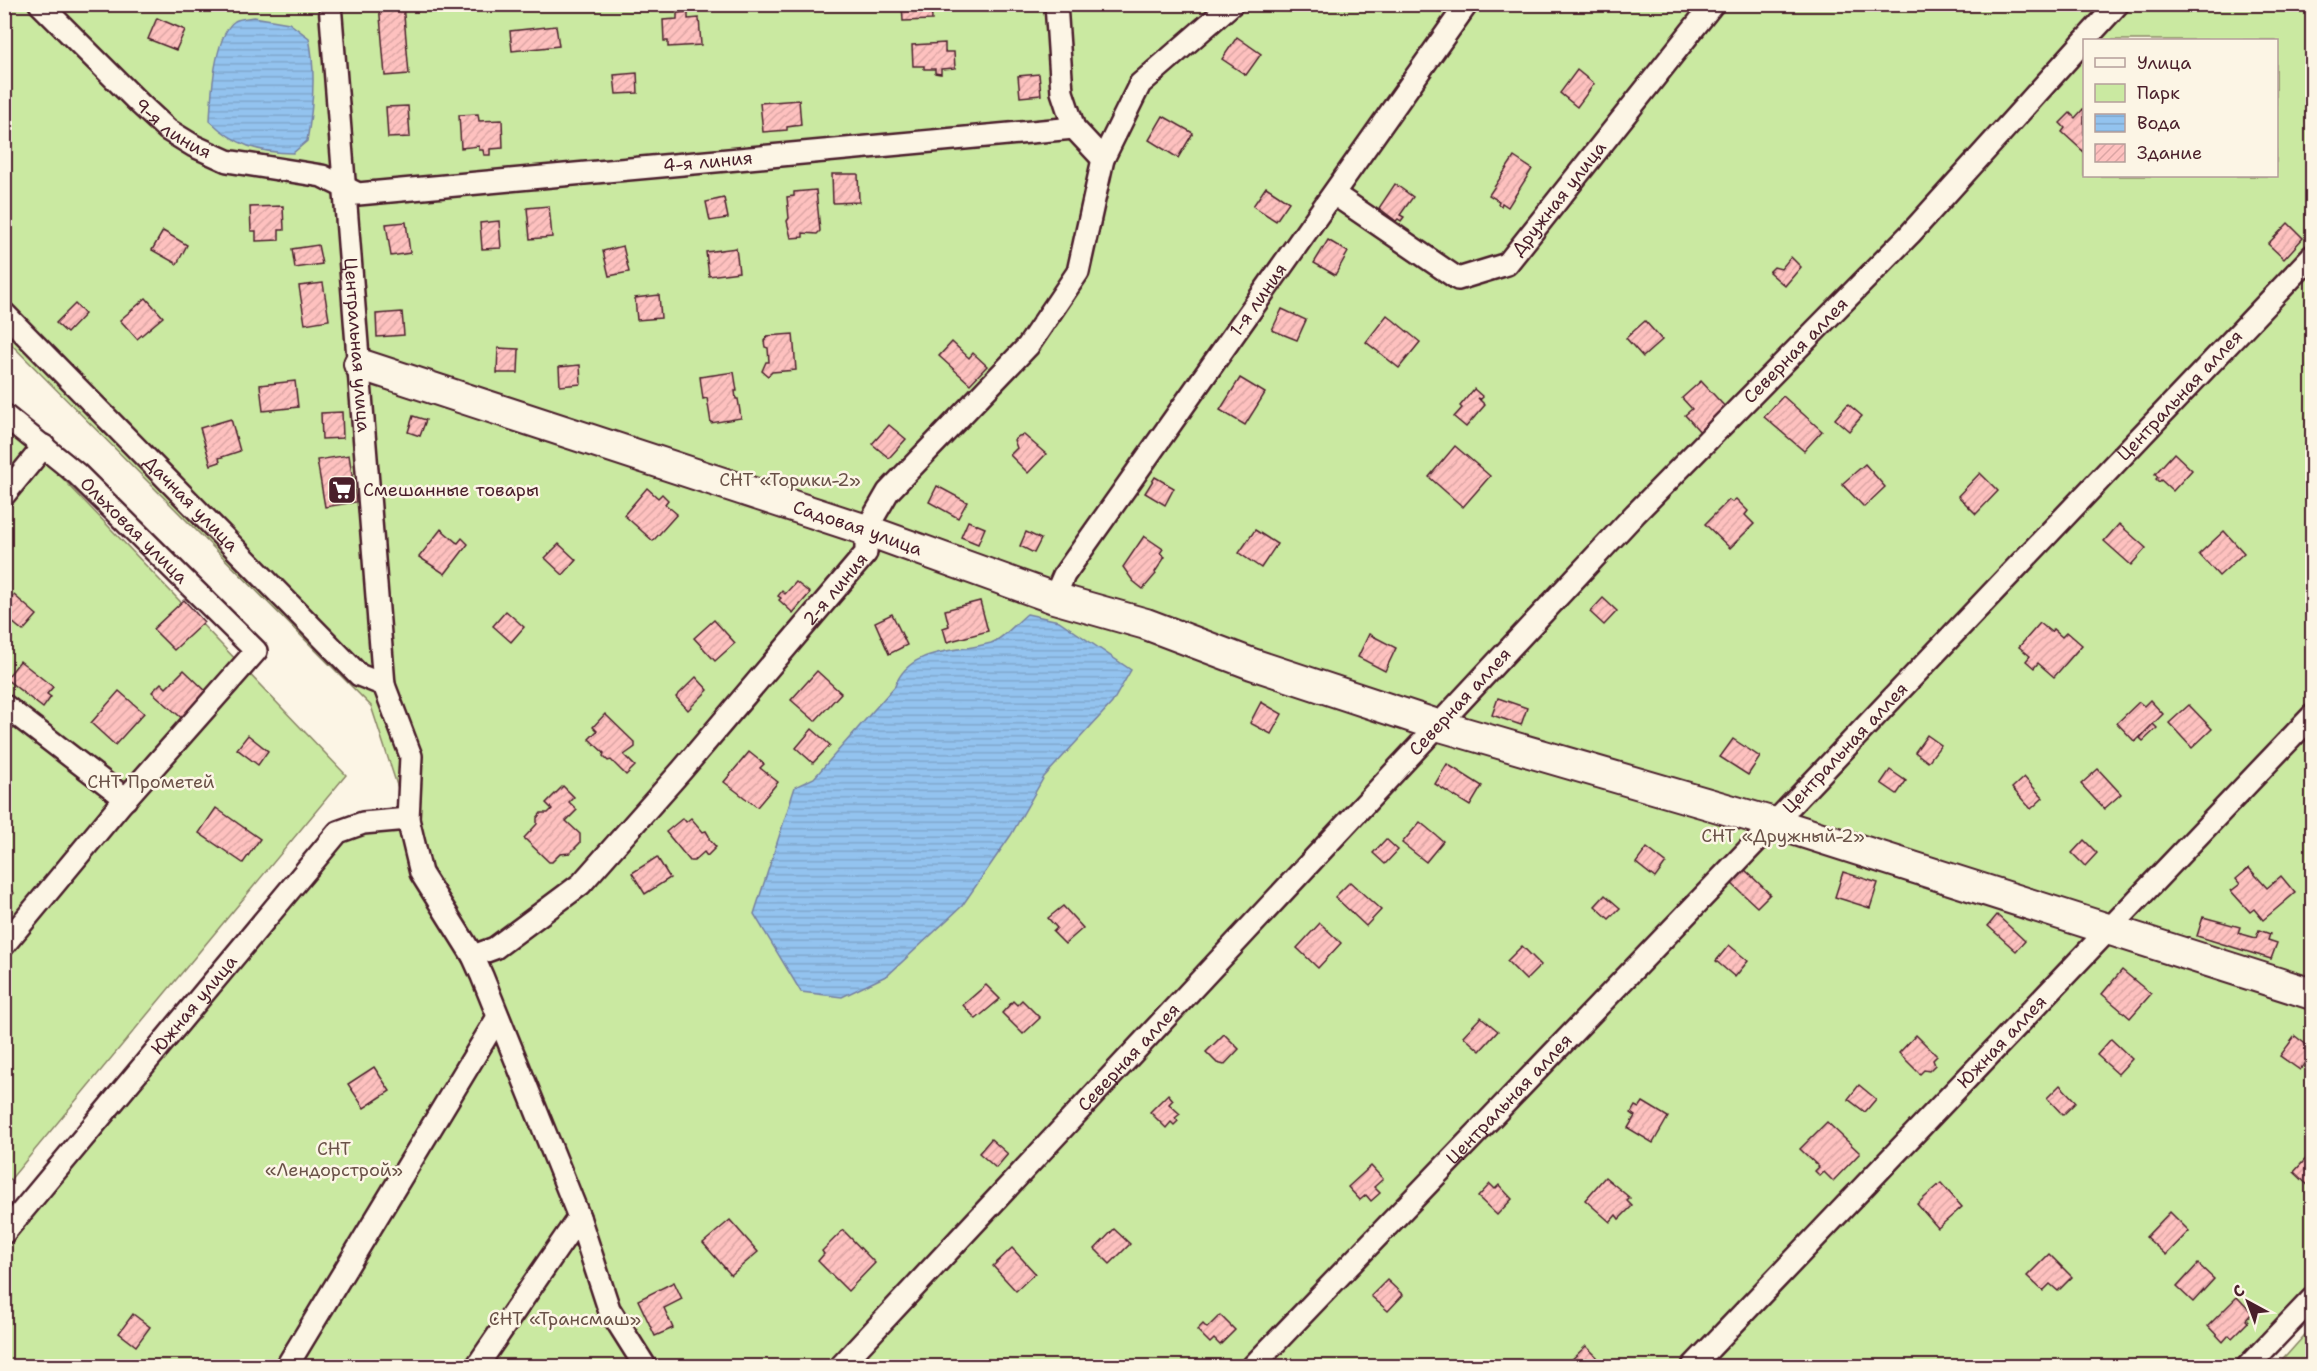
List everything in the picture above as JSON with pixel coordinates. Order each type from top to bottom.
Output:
[{"type":"street","name":"9-я линия","points":[[40,4],[168,130],[194,146],[227,161],[322,176],[343,185]]},
{"type":"street","name":"Центральная улица","points":[[330,4],[384,685],[411,756],[408,819],[420,873],[473,956],[579,1217],[609,1309],[645,1366]]},
{"type":"street","points":[[1056,4],[1062,92],[1074,128],[1102,159]]},
{"type":"street","name":"2-я линия","points":[[473,956],[495,948],[581,884],[682,770],[866,553],[866,530],[888,492],[1028,346],[1078,272],[1102,159],[1140,84],[1232,4]]},
{"type":"street","name":"1-я линия","points":[[1054,598],[1064,575],[1467,4]]},
{"type":"street","name":"Дружная улица","points":[[1334,194],[1458,279],[1506,264],[1713,4]]},
{"type":"street","name":"Северная аллея","points":[[2087,39],[2118,4]]},
{"type":"street","name":"Северная аллея","points":[[841,1366],[1635,514],[1910,234],[2083,43]]},
{"type":"street","name":"4-я линия","points":[[343,185],[358,194],[1074,128]]},
{"type":"street","name":"Центральная аллея","points":[[1253,1366],[2313,256]]},
{"type":"street","name":"Дачная улица","points":[[4,313],[359,675],[384,685]]},
{"type":"street","name":"Садовая улица","points":[[359,364],[866,530],[1054,598],[1146,624],[1252,664],[1437,725],[1774,823],[2313,994]]},
{"type":"street","name":"Ольховая улица","points":[[4,415],[77,474],[256,651],[126,800]]},
{"type":"street","points":[[4,495],[44,446]]},
{"type":"street","points":[[4,705],[126,800],[4,945]]},
{"type":"street","name":"Южная аллея","points":[[1693,1366],[2313,716]]},
{"type":"street","name":"Южная улица","points":[[4,1233],[338,832],[363,823],[408,819]]},
{"type":"street","points":[[287,1366],[498,1017]]},
{"type":"street","points":[[477,1366],[579,1217]]},
{"type":"street","points":[[2248,1366],[2313,1299]]},
{"type":"green space","points":[[5,5],[2312,5],[2312,1299],[2248,1366],[5,1366],[5,1233],[338,832],[408,819],[371,706],[5,338]]},
{"type":"green space","name":"СНТ Прометей","points":[[5,418],[346,775],[5,1186]]},
{"type":"green space","points":[[2312,1327],[2312,1366],[2277,1366]]},
{"type":"water","points":[[254,17],[289,23],[309,38],[313,76],[309,128],[307,141],[293,153],[248,146],[238,142],[210,121],[215,67],[222,39],[235,21]]},
{"type":"water","points":[[1027,614],[1059,621],[1131,670],[1112,703],[1044,777],[1011,835],[962,906],[888,975],[842,997],[801,992],[754,914],[795,787],[814,778],[912,664],[936,653],[996,641]]},
{"type":"building","points":[[379,4],[403,4],[409,74],[385,76]]},
{"type":"building","points":[[465,4],[492,4],[492,8],[465,10]]},
{"type":"building","points":[[902,4],[931,4],[932,20],[903,21]]},
{"type":"building","points":[[688,12],[688,19],[699,18],[701,45],[668,47],[668,41],[664,41],[663,20],[677,19],[677,13]]},
{"type":"building","points":[[157,18],[185,30],[176,50],[148,39]]},
{"type":"building","points":[[556,26],[559,46],[512,51],[510,31]]},
{"type":"building","points":[[1237,37],[1261,54],[1246,75],[1222,59]]},
{"type":"building","points":[[945,43],[945,52],[954,52],[955,68],[941,69],[941,74],[935,73],[935,69],[913,66],[912,45]]},
{"type":"building","points":[[1577,70],[1594,84],[1577,107],[1560,93]]},
{"type":"building","points":[[637,73],[638,93],[616,94],[614,75]]},
{"type":"building","points":[[1039,74],[1041,95],[1020,97],[1018,76]]},
{"type":"building","points":[[799,100],[801,125],[787,127],[787,130],[763,132],[760,103]]},
{"type":"building","points":[[408,106],[410,137],[388,138],[386,107]]},
{"type":"building","points":[[2083,109],[2083,151],[2062,132],[2065,128],[2060,123],[2070,113],[2075,118]]},
{"type":"building","points":[[478,114],[479,121],[502,120],[503,148],[490,149],[490,155],[484,155],[483,150],[479,150],[479,146],[461,148],[459,115]]},
{"type":"building","points":[[1163,116],[1193,133],[1178,158],[1149,140]]},
{"type":"building","points":[[1514,157],[1532,169],[1508,207],[1502,203],[1501,206],[1498,204],[1499,201],[1489,195]]},
{"type":"building","points":[[832,174],[858,174],[859,202],[833,203]]},
{"type":"building","points":[[1395,184],[1413,197],[1400,215],[1404,217],[1401,221],[1398,219],[1396,221],[1379,208]]},
{"type":"building","points":[[1266,187],[1289,202],[1276,221],[1253,206]]},
{"type":"building","points":[[816,190],[820,231],[817,234],[803,233],[803,237],[791,238],[787,221],[789,218],[787,197],[794,196],[794,192]]},
{"type":"building","points":[[724,198],[728,218],[710,221],[706,202]]},
{"type":"building","points":[[283,206],[284,230],[279,230],[279,240],[256,241],[256,231],[251,231],[250,207]]},
{"type":"building","points":[[549,206],[552,237],[530,239],[527,208]]},
{"type":"building","points":[[499,221],[501,248],[482,249],[480,223]]},
{"type":"building","points":[[406,222],[410,253],[391,256],[386,224]]},
{"type":"building","points":[[2288,223],[2303,238],[2284,259],[2268,244]]},
{"type":"building","points":[[163,231],[187,245],[177,264],[152,250]]},
{"type":"building","points":[[1328,240],[1348,252],[1335,275],[1314,263]]},
{"type":"building","points":[[318,245],[322,264],[295,268],[292,249]]},
{"type":"building","points":[[623,246],[629,272],[609,276],[603,251]]},
{"type":"building","points":[[736,248],[739,272],[709,276],[706,252]]},
{"type":"building","points":[[1791,257],[1801,267],[1785,286],[1769,272],[1774,267],[1781,269]]},
{"type":"building","points":[[323,283],[329,320],[305,324],[299,286]]},
{"type":"building","points":[[659,295],[661,318],[637,320],[635,298]]},
{"type":"building","points":[[146,298],[163,317],[137,339],[120,320]]},
{"type":"building","points":[[75,304],[85,314],[67,333],[56,323]]},
{"type":"building","points":[[1282,309],[1306,320],[1297,340],[1272,330]]},
{"type":"building","points":[[402,312],[404,335],[377,337],[376,314]]},
{"type":"building","points":[[1387,315],[1420,342],[1399,368],[1366,342]]},
{"type":"building","points":[[1645,321],[1662,340],[1643,357],[1626,338]]},
{"type":"building","points":[[793,334],[796,370],[772,372],[768,376],[762,371],[766,362],[769,362],[768,348],[765,347],[764,341],[767,336]]},
{"type":"building","points":[[952,342],[969,358],[973,353],[987,366],[970,384],[939,356]]},
{"type":"building","points":[[498,348],[519,349],[518,373],[497,373]]},
{"type":"building","points":[[580,365],[581,384],[560,386],[559,367]]},
{"type":"building","points":[[734,372],[736,399],[738,399],[741,418],[711,423],[707,398],[703,399],[700,377]]},
{"type":"building","points":[[1240,378],[1265,393],[1245,425],[1220,410]]},
{"type":"building","points":[[295,381],[298,407],[263,411],[260,385]]},
{"type":"building","points":[[1701,381],[1728,410],[1702,434],[1685,415],[1692,409],[1682,398]]},
{"type":"building","points":[[1474,389],[1483,397],[1478,398],[1485,405],[1466,427],[1454,417]]},
{"type":"building","points":[[1783,396],[1822,431],[1804,451],[1764,417]]},
{"type":"building","points":[[1848,404],[1862,416],[1849,431],[1835,419]]},
{"type":"building","points":[[342,412],[343,438],[322,439],[321,413]]},
{"type":"building","points":[[413,416],[426,420],[420,436],[408,432]]},
{"type":"building","points":[[231,419],[240,451],[219,458],[220,462],[211,465],[200,428]]},
{"type":"building","points":[[889,425],[906,439],[889,458],[872,444]]},
{"type":"building","points":[[1024,435],[1046,454],[1028,473],[1010,455],[1017,448],[1014,440]]},
{"type":"building","points":[[1455,446],[1490,476],[1463,507],[1429,477]]},
{"type":"building","points":[[2174,453],[2192,470],[2173,491],[2161,480],[2159,482],[2155,474]]},
{"type":"building","points":[[349,455],[356,502],[325,507],[317,460]]},
{"type":"building","points":[[1865,464],[1885,487],[1864,507],[1842,484]]},
{"type":"building","points":[[1980,473],[1998,491],[1976,514],[1958,496]]},
{"type":"building","points":[[1155,477],[1174,488],[1165,505],[1145,493]]},
{"type":"building","points":[[937,486],[967,502],[958,518],[929,502]]},
{"type":"building","points":[[647,488],[658,498],[662,494],[668,500],[665,504],[677,514],[653,541],[624,515]]},
{"type":"building","points":[[1736,499],[1748,511],[1745,515],[1754,524],[1730,548],[1705,524],[1729,500],[1732,502]]},
{"type":"building","points":[[968,521],[985,528],[978,544],[961,537]]},
{"type":"building","points":[[2119,524],[2146,548],[2131,565],[2104,541]]},
{"type":"building","points":[[441,529],[456,542],[458,543],[462,538],[468,544],[445,574],[419,557]]},
{"type":"building","points":[[1255,530],[1277,544],[1261,568],[1239,553]]},
{"type":"building","points":[[2224,531],[2244,553],[2219,576],[2199,554]]},
{"type":"building","points":[[1026,532],[1041,539],[1034,553],[1020,546]]},
{"type":"building","points":[[1144,536],[1163,549],[1160,553],[1165,557],[1155,572],[1156,574],[1143,589],[1133,581],[1123,567]]},
{"type":"building","points":[[559,544],[576,560],[563,575],[545,558]]},
{"type":"building","points":[[796,582],[810,593],[793,613],[779,600],[781,598],[778,596],[782,591],[785,594]]},
{"type":"building","points":[[14,595],[37,615],[23,631],[6,617],[4,619],[4,605]]},
{"type":"building","points":[[1603,598],[1617,611],[1604,625],[1590,612]]},
{"type":"building","points":[[184,600],[204,622],[174,650],[153,629]]},
{"type":"building","points":[[980,601],[988,631],[947,642],[943,628],[949,626],[945,610]]},
{"type":"building","points":[[506,611],[524,627],[511,642],[493,626]]},
{"type":"building","points":[[892,614],[907,645],[889,654],[875,622]]},
{"type":"building","points":[[714,620],[735,643],[715,661],[694,638]]},
{"type":"building","points":[[2040,623],[2051,632],[2053,629],[2062,637],[2067,632],[2082,645],[2054,677],[2038,663],[2034,668],[2026,661],[2030,656],[2019,647]]},
{"type":"building","points":[[1369,634],[1396,648],[1385,671],[1358,657]]},
{"type":"building","points":[[20,661],[53,687],[47,694],[51,697],[43,708],[6,679]]},
{"type":"building","points":[[184,670],[210,695],[185,721],[152,692],[161,683],[166,688]]},
{"type":"building","points":[[817,671],[841,693],[815,721],[791,700]]},
{"type":"building","points":[[696,677],[708,690],[688,710],[676,697]]},
{"type":"building","points":[[119,691],[144,713],[115,745],[91,723]]},
{"type":"building","points":[[1498,698],[1527,708],[1521,725],[1492,715]]},
{"type":"building","points":[[2150,700],[2163,714],[2135,742],[2117,723],[2139,702],[2144,706]]},
{"type":"building","points":[[1261,702],[1282,714],[1271,734],[1250,723]]},
{"type":"building","points":[[2189,705],[2212,729],[2192,748],[2169,723]]},
{"type":"building","points":[[605,714],[635,743],[635,747],[624,755],[635,766],[626,775],[611,760],[608,761],[603,756],[604,753],[589,739],[597,731],[593,727]]},
{"type":"building","points":[[2153,724],[2157,728],[2143,741],[2140,738]]},
{"type":"building","points":[[812,729],[830,745],[813,763],[796,748]]},
{"type":"building","points":[[248,735],[268,751],[258,765],[237,749]]},
{"type":"building","points":[[1927,735],[1941,745],[1928,762],[1915,752]]},
{"type":"building","points":[[1733,739],[1760,757],[1748,775],[1720,757]]},
{"type":"building","points":[[749,752],[764,764],[760,768],[778,782],[757,807],[724,782]]},
{"type":"building","points":[[1447,764],[1482,786],[1470,806],[1435,784]]},
{"type":"building","points":[[2098,769],[2121,794],[2104,809],[2081,784]]},
{"type":"building","points":[[1890,770],[1906,781],[1897,794],[1881,783]]},
{"type":"building","points":[[2024,777],[2043,798],[2031,809],[2012,788]]},
{"type":"building","points":[[563,786],[574,797],[569,802],[577,810],[566,821],[580,834],[580,843],[570,853],[560,854],[549,862],[524,838],[537,824],[537,818],[541,813],[548,813],[552,809],[546,803]]},
{"type":"building","points":[[216,808],[260,839],[243,863],[199,833]]},
{"type":"building","points":[[683,818],[686,822],[691,818],[703,832],[706,831],[716,847],[707,856],[704,852],[694,861],[690,861],[666,832]]},
{"type":"building","points":[[1420,822],[1443,841],[1426,862],[1402,843]]},
{"type":"building","points":[[1386,839],[1398,850],[1385,864],[1373,853]]},
{"type":"building","points":[[2084,840],[2097,853],[2085,866],[2072,853]]},
{"type":"building","points":[[1647,848],[1666,863],[1655,878],[1636,863]]},
{"type":"building","points":[[657,857],[670,878],[645,894],[632,873]]},
{"type":"building","points":[[1743,868],[1770,894],[1757,907],[1730,882]]},
{"type":"building","points":[[2249,868],[2267,888],[2281,876],[2295,893],[2263,920],[2254,909],[2250,912],[2231,891],[2240,884],[2236,879]]},
{"type":"building","points":[[1843,872],[1878,883],[1870,908],[1835,897]]},
{"type":"building","points":[[1350,882],[1381,910],[1366,926],[1335,897]]},
{"type":"building","points":[[4,885],[14,893],[4,903]]},
{"type":"building","points":[[1605,895],[1620,908],[1609,919],[1595,906]]},
{"type":"building","points":[[1063,906],[1083,928],[1065,944],[1053,932],[1057,928],[1048,918]]},
{"type":"building","points":[[1997,915],[2025,941],[2016,951],[1988,926]]},
{"type":"building","points":[[2203,917],[2240,927],[2238,933],[2256,938],[2259,930],[2270,934],[2268,940],[2277,943],[2271,959],[2197,936]]},
{"type":"building","points":[[1320,923],[1341,943],[1318,968],[1297,948]]},
{"type":"building","points":[[1729,945],[1748,961],[1735,977],[1716,961]]},
{"type":"building","points":[[1522,946],[1541,965],[1526,980],[1507,961]]},
{"type":"building","points":[[2122,970],[2151,994],[2130,1018],[2102,994]]},
{"type":"building","points":[[986,985],[1000,999],[976,1019],[963,1005]]},
{"type":"building","points":[[1022,1000],[1040,1018],[1023,1034],[1002,1013],[1013,1001],[1017,1005]]},
{"type":"building","points":[[1481,1017],[1498,1031],[1480,1051],[1463,1036]]},
{"type":"building","points":[[1224,1034],[1239,1049],[1224,1065],[1217,1063],[1206,1052]]},
{"type":"building","points":[[1916,1035],[1937,1056],[1933,1060],[1935,1065],[1929,1071],[1924,1070],[1920,1074],[1899,1053]]},
{"type":"building","points":[[2295,1036],[2312,1049],[2300,1070],[2280,1056]]},
{"type":"building","points":[[2111,1039],[2132,1059],[2118,1074],[2097,1055]]},
{"type":"building","points":[[374,1067],[390,1091],[364,1108],[348,1084]]},
{"type":"building","points":[[1859,1085],[1876,1099],[1865,1112],[1848,1099]]},
{"type":"building","points":[[2060,1085],[2076,1102],[2063,1115],[2047,1098]]},
{"type":"building","points":[[1168,1094],[1173,1100],[1169,1104],[1180,1114],[1175,1118],[1178,1121],[1174,1125],[1171,1122],[1166,1128],[1150,1112]]},
{"type":"building","points":[[1643,1102],[1668,1117],[1653,1143],[1628,1128],[1635,1116],[1631,1113],[1635,1106],[1639,1108]]},
{"type":"building","points":[[1827,1122],[1860,1153],[1833,1181],[1824,1172],[1820,1176],[1815,1171],[1819,1167],[1800,1149]]},
{"type":"building","points":[[991,1139],[1008,1154],[996,1168],[979,1153]]},
{"type":"building","points":[[2312,1152],[2312,1189],[2294,1172]]},
{"type":"building","points":[[1371,1166],[1383,1179],[1374,1187],[1380,1193],[1371,1201],[1366,1195],[1360,1200],[1348,1187]]},
{"type":"building","points":[[1605,1177],[1630,1198],[1627,1201],[1632,1206],[1619,1219],[1616,1215],[1610,1222],[1585,1200]]},
{"type":"building","points":[[1941,1183],[1962,1207],[1938,1228],[1917,1204]]},
{"type":"building","points":[[1490,1184],[1495,1189],[1499,1185],[1512,1199],[1497,1215],[1478,1197]]},
{"type":"building","points":[[2170,1212],[2189,1231],[2166,1255],[2146,1237]]},
{"type":"building","points":[[730,1220],[758,1252],[731,1275],[703,1243]]},
{"type":"building","points":[[1114,1229],[1130,1244],[1110,1264],[1095,1249]]},
{"type":"building","points":[[843,1230],[875,1263],[848,1291],[818,1261],[824,1254],[822,1251]]},
{"type":"building","points":[[1012,1248],[1035,1273],[1016,1291],[993,1266]]},
{"type":"building","points":[[2049,1254],[2072,1277],[2058,1291],[2050,1284],[2043,1291],[2027,1276]]},
{"type":"building","points":[[2198,1264],[2214,1279],[2193,1302],[2177,1287]]},
{"type":"building","points":[[1387,1280],[1403,1295],[1388,1311],[1371,1296]]},
{"type":"building","points":[[674,1282],[682,1299],[664,1308],[673,1328],[655,1336],[638,1300]]},
{"type":"building","points":[[2237,1297],[2252,1313],[2246,1320],[2248,1322],[2232,1338],[2229,1335],[2223,1342],[2208,1326]]},
{"type":"building","points":[[133,1314],[150,1327],[136,1346],[119,1333]]},
{"type":"building","points":[[1220,1315],[1235,1330],[1220,1345],[1214,1339],[1210,1343],[1197,1330],[1203,1324],[1207,1328]]},
{"type":"building","points":[[1586,1346],[1597,1357],[1591,1363],[1594,1366],[1565,1366]]},
{"type":"place","name":"Смешанные товары","points":[[342,490]]},
{"type":"park label","name":"СНТ «Торики-2»","points":[[790,480]]},
{"type":"park label","name":"СНТ «Дружный-2»","points":[[1783,836]]},
{"type":"park label","name":"СНТ «Лендорстрой»","points":[[334,1159]]},
{"type":"park label","name":"СНТ «Трансмаш»","points":[[565,1319]]}]
